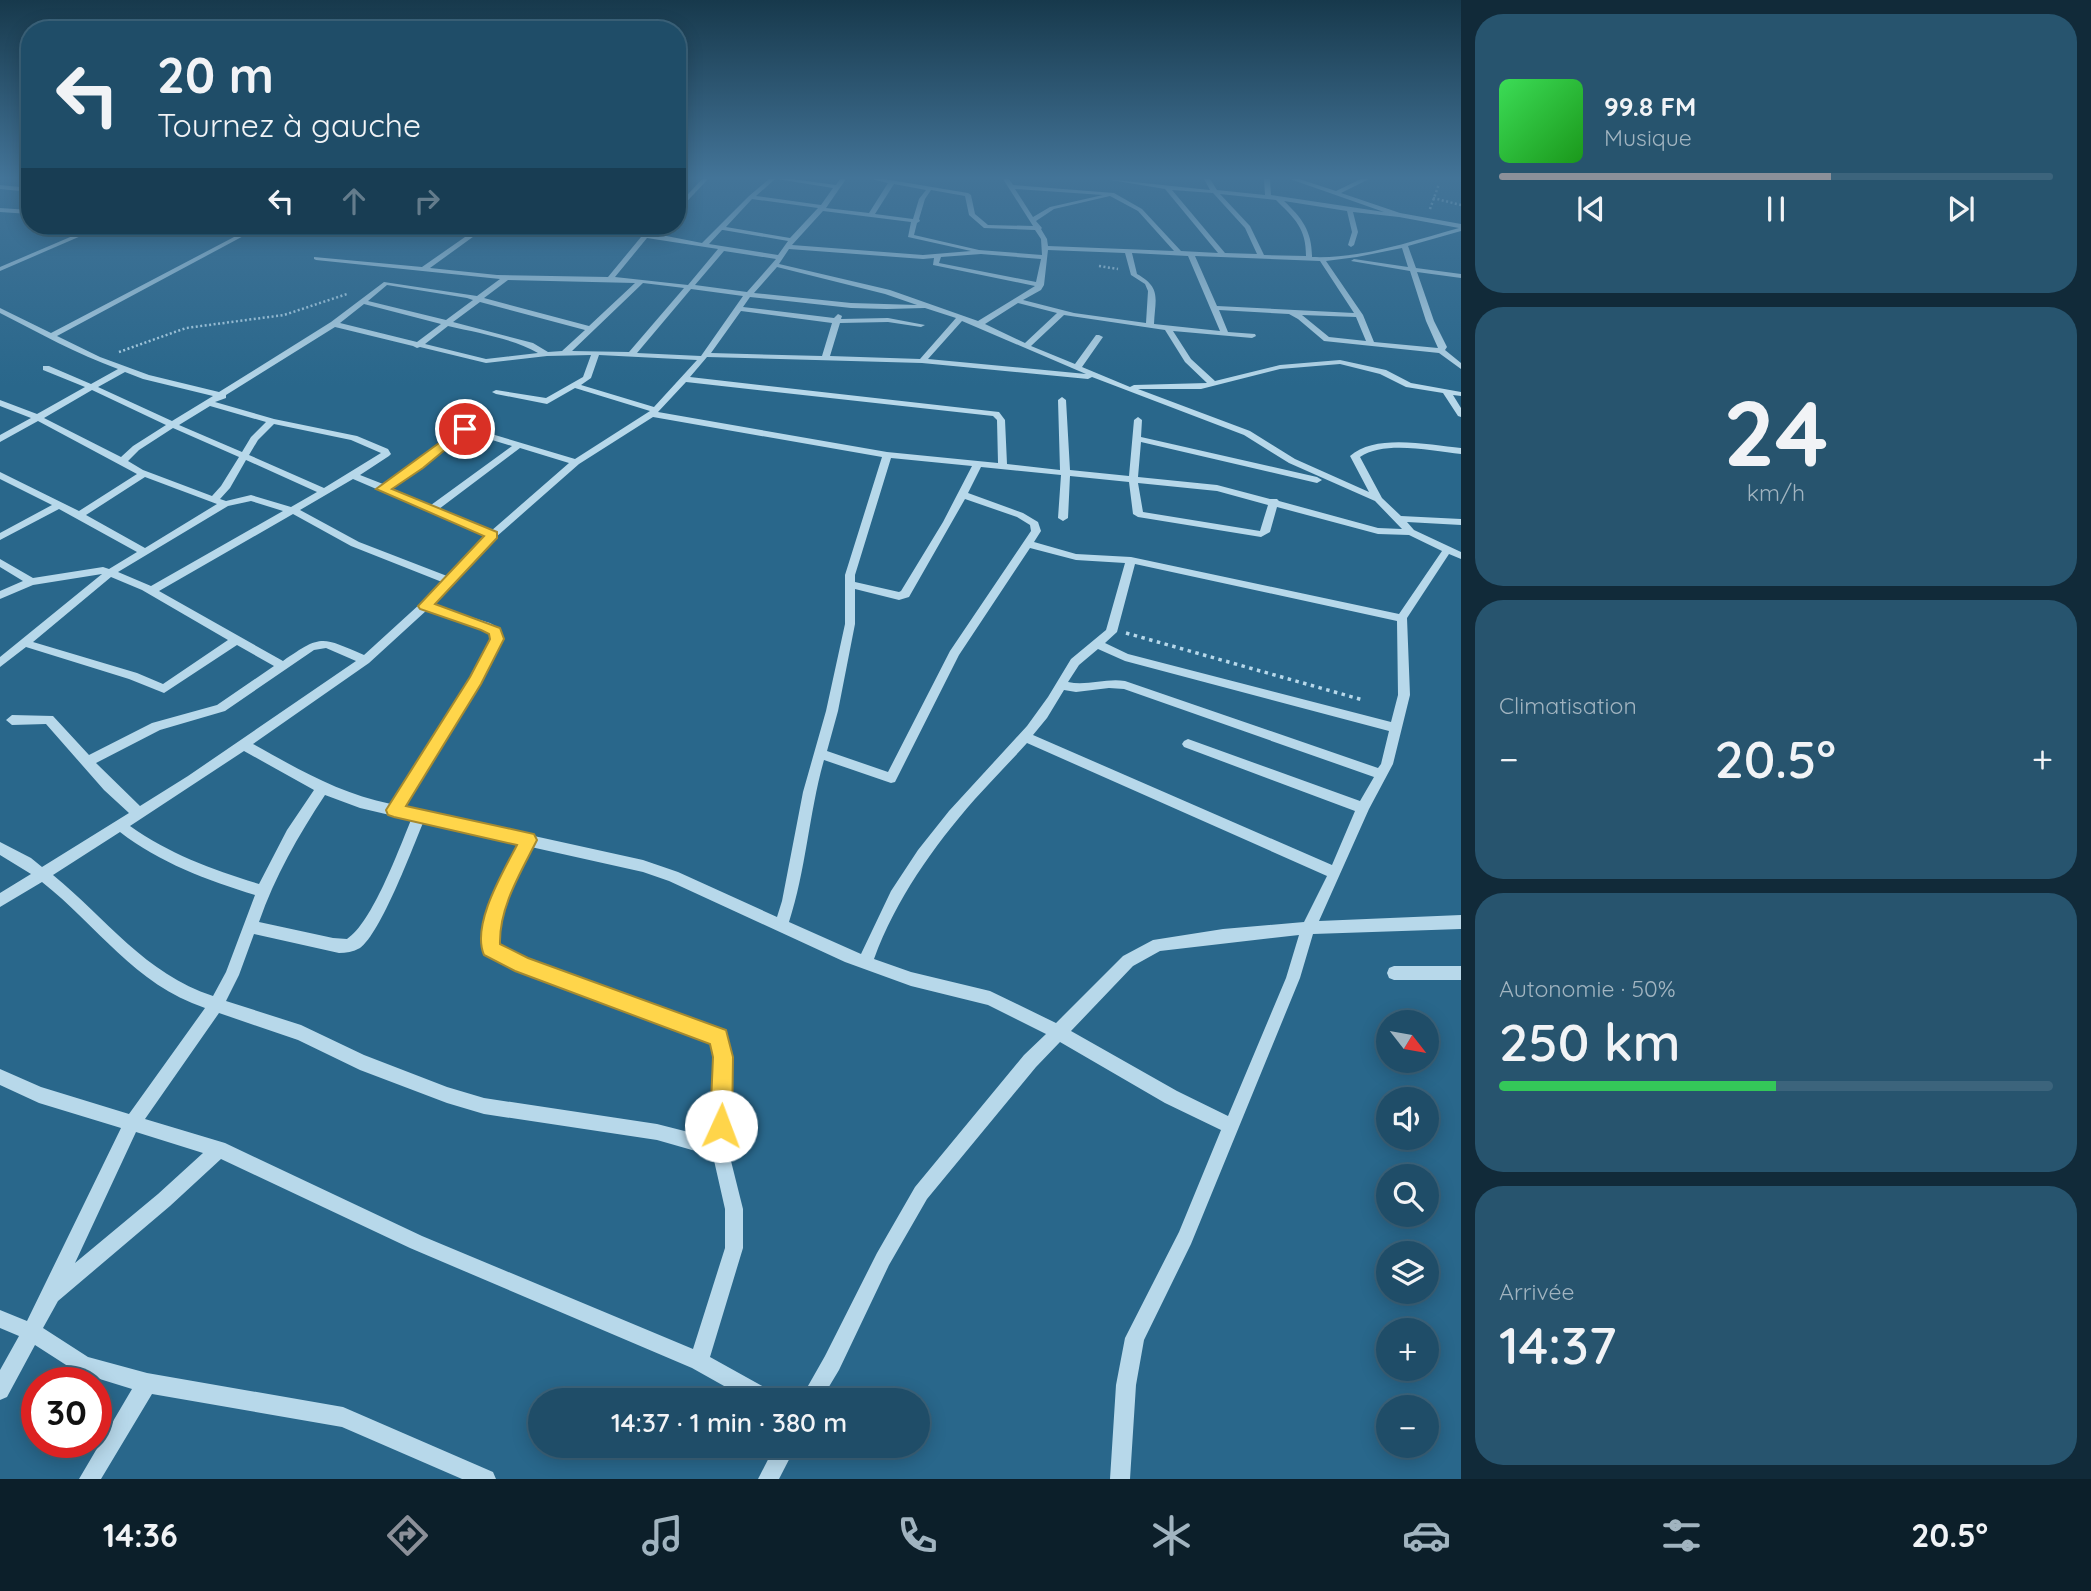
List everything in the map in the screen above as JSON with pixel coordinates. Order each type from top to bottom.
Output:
[{"type":"street","points":[[0,269],[51,248]]},
{"type":"street","points":[[50,336],[218,248]]},
{"type":"street","points":[[423,269],[453,248]]},
{"type":"street","points":[[610,279],[637,248]]},
{"type":"street","points":[[718,248],[887,292],[979,324],[1026,347],[1121,386],[1251,435],[1292,461],[1378,499]]},
{"type":"street","points":[[0,901],[121,826],[365,660],[425,606],[492,535],[576,462],[653,412],[704,356],[738,308],[787,248]]},
{"type":"street","points":[[843,248],[938,257],[981,252],[1045,257]]},
{"type":"street","points":[[968,248],[981,252]]},
{"type":"street","points":[[979,324],[1030,295],[1040,285],[1046,248]]},
{"type":"street","points":[[1047,248],[1322,259],[1354,257],[1396,248]]},
{"type":"street","points":[[1175,248],[1180,254]]},
{"type":"street","points":[[1217,248],[1223,255]]},
{"type":"street","points":[[1257,248],[1261,256]]},
{"type":"street","points":[[1309,259],[1310,248]]},
{"type":"street","points":[[1406,248],[1430,321],[1443,346],[1441,351]]},
{"type":"street","points":[[632,354],[722,249]]},
{"type":"street","points":[[1128,250],[1133,275],[1148,284],[1152,291],[1150,325]]},
{"type":"street","points":[[1191,254],[1225,333]]},
{"type":"street","points":[[938,257],[935,264],[1040,285]]},
{"type":"street","points":[[316,258],[378,262],[507,277],[641,281],[842,306],[928,307]]},
{"type":"street","points":[[1335,258],[1461,276]]},
{"type":"street","points":[[1322,259],[1359,315],[1371,344]]},
{"type":"street","points":[[0,263],[14,264]]},
{"type":"street","points":[[417,346],[481,300],[507,277]]},
{"type":"street","points":[[564,354],[641,281]]},
{"type":"street","points":[[122,461],[136,448],[223,396],[334,324],[381,284],[433,290],[481,300],[592,329]]},
{"type":"street","points":[[1017,301],[1063,312],[1150,325],[1252,336]]},
{"type":"street","points":[[363,302],[522,342],[547,354]]},
{"type":"street","points":[[825,358],[842,306]]},
{"type":"street","points":[[738,308],[836,321],[888,320],[921,325]]},
{"type":"street","points":[[1215,308],[1359,315]]},
{"type":"street","points":[[0,310],[97,359],[223,396]]},
{"type":"street","points":[[1026,347],[1063,312]]},
{"type":"street","points":[[1290,312],[1301,317],[1327,339],[1441,351],[1461,367]]},
{"type":"street","points":[[922,361],[960,318]]},
{"type":"street","points":[[334,324],[486,361],[547,354],[596,353],[825,358],[922,361],[1102,378]]},
{"type":"street","points":[[1167,327],[1188,360],[1213,384]]},
{"type":"street","points":[[1077,368],[1099,337]]},
{"type":"street","points":[[496,392],[547,401],[589,375],[596,353]]},
{"type":"street","points":[[1121,386],[1176,388],[1213,384],[1280,367],[1340,362],[1383,372],[1409,385],[1461,394]]},
{"type":"street","points":[[46,368],[95,387],[175,426],[325,492]]},
{"type":"street","points":[[0,439],[124,369]]},
{"type":"street","points":[[683,379],[996,414],[1001,420],[1003,468]]},
{"type":"street","points":[[574,385],[653,412],[887,455],[1217,488],[1274,501],[1378,531],[1411,532]]},
{"type":"street","points":[[1447,393],[1461,414]]},
{"type":"street","points":[[1062,400],[1061,431],[1065,474],[1063,518]]},
{"type":"street","points":[[0,403],[36,417],[144,474],[225,504]]},
{"type":"street","points":[[151,591],[386,456],[384,451],[354,438],[272,421],[210,404]]},
{"type":"street","points":[[1138,420],[1133,479],[1138,513],[1261,534],[1265,532],[1274,501]]},
{"type":"street","points":[[214,499],[225,488],[243,454],[272,421]]},
{"type":"street","points":[[382,489],[419,466],[465,429],[576,462]]},
{"type":"street","points":[[1137,439],[1292,472],[1378,499]]},
{"type":"street","points":[[431,510],[519,445]]},
{"type":"street","points":[[1120,1479],[1126,1385],[1135,1338],[1185,1238],[1293,978],[1308,928],[1391,752],[1404,695],[1402,618],[1455,552],[1411,532],[1378,499],[1355,456],[1362,448],[1376,445],[1461,450]]},
{"type":"street","points":[[780,926],[789,901],[809,792],[821,754],[851,614],[849,584],[858,545],[887,455]]},
{"type":"street","points":[[849,584],[904,596],[977,466]]},
{"type":"street","points":[[79,515],[144,474]]},
{"type":"street","points":[[0,475],[144,551]]},
{"type":"street","points":[[353,475],[492,535]]},
{"type":"street","points":[[821,754],[891,778],[954,654],[1037,528],[1031,521],[963,495]]},
{"type":"street","points":[[0,663],[111,572],[225,504],[251,498],[306,515],[330,531],[377,554],[449,581]]},
{"type":"street","points":[[0,537],[58,505]]},
{"type":"street","points":[[1398,519],[1461,522]]},
{"type":"street","points":[[1028,544],[1076,557],[1131,561],[1402,618]]},
{"type":"street","points":[[865,963],[883,917],[927,849],[1047,710],[1075,662],[1108,636],[1131,561]]},
{"type":"street","points":[[0,562],[30,582]]},
{"type":"street","points":[[0,594],[30,582],[78,572],[111,572],[151,591],[281,665]]},
{"type":"street","points":[[394,810],[475,680],[497,639],[495,631],[486,626],[425,606]]},
{"type":"street","points":[[25,643],[133,676],[164,689],[236,640]]},
{"type":"street","points":[[88,761],[156,726],[216,710],[303,650],[321,644],[365,660]]},
{"type":"street","points":[[1098,644],[1125,657],[1397,728]]},
{"type":"street","points":[[1061,684],[1070,689],[1119,684],[1381,774]]},
{"type":"street","points":[[12,720],[49,719],[139,814]]},
{"type":"street","points":[[1025,737],[1335,873]]},
{"type":"street","points":[[242,744],[322,788],[360,803],[663,872],[865,963],[911,979],[990,998],[1058,1032],[1171,1097],[1231,1126]]},
{"type":"street","points":[[1188,744],[1363,808]]},
{"type":"street","points":[[0,1390],[50,1297],[132,1123],[216,1005],[232,975],[263,891],[292,834],[322,788]]},
{"type":"street","points":[[250,927],[333,945],[355,943],[363,934],[391,881],[420,815]]},
{"type":"street","points":[[121,826],[168,858],[227,881],[263,891]]},
{"type":"street","points":[[528,840],[503,891],[491,932],[491,949],[522,965],[719,1037],[723,1057],[720,1149],[734,1209],[734,1248],[699,1360]]},
{"type":"street","points":[[0,848],[44,873],[125,950],[168,986],[301,1033],[360,1062],[447,1095],[485,1106],[657,1132],[720,1149]]},
{"type":"street","points":[[817,1388],[883,1259],[921,1193],[1030,1061],[1128,961],[1158,945],[1308,928],[1461,922]]},
{"type":"street","points":[[1394,973],[1461,973]]},
{"type":"street","points":[[0,1077],[39,1095],[219,1149],[416,1242],[699,1360],[747,1388]]},
{"type":"street","points":[[50,1297],[146,1216],[219,1149]]},
{"type":"street","points":[[0,1320],[32,1332],[84,1365],[147,1383],[343,1417],[486,1479]]},
{"type":"street","points":[[89,1479],[147,1383]]},
{"type":"street","points":[[768,1479],[779,1458]]},
{"type":"path","points":[[97,359],[187,328],[284,315],[312,303],[381,284]]},
{"type":"path","points":[[1112,629],[1366,701]]},
{"type":"route","points":[[465,429],[419,466],[382,489],[492,535],[425,606],[486,626],[495,631],[497,636],[475,680],[394,810],[528,840],[503,891],[491,932],[491,949],[522,965],[719,1037],[723,1057],[721,1126]]}]
